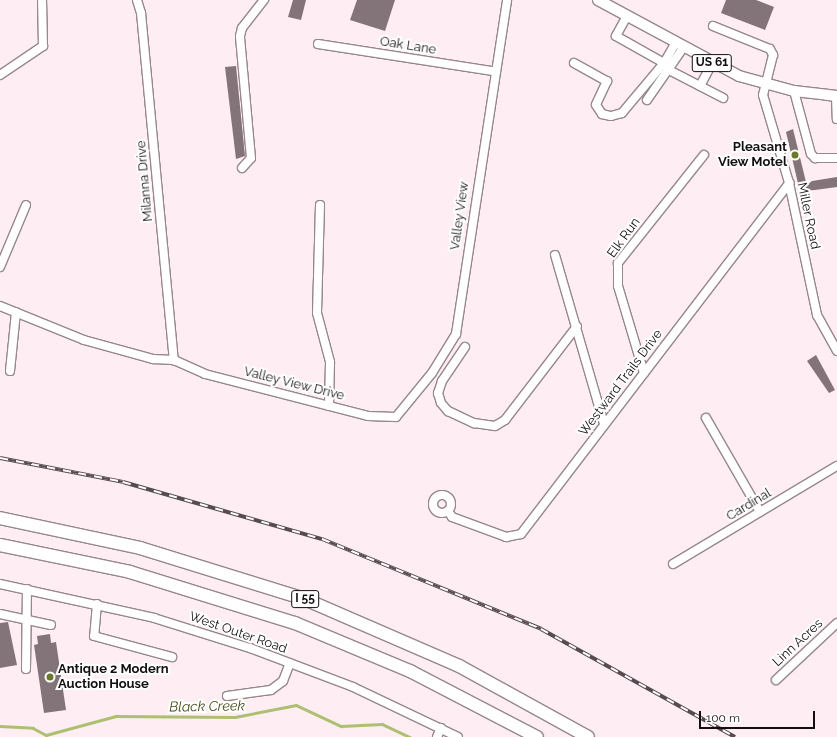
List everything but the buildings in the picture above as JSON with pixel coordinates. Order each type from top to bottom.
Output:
[{"type":"highway","name":"I 55","points":[[0,518],[147,549],[302,598],[459,666],[588,737]]},
{"type":"highway","name":"I 55","points":[[0,545],[145,576],[295,623],[410,671],[537,737]]},
{"type":"main road","name":"US 61","points":[[598,0],[712,63],[764,84],[794,91],[836,96]]},
{"type":"street","points":[[0,75],[43,46],[42,0]]},
{"type":"street","name":"Milanna Drive","points":[[137,0],[141,13],[174,360]]},
{"type":"street","name":"Valley View","points":[[396,417],[432,373],[456,334],[493,71],[507,0]]},
{"type":"street","points":[[242,168],[252,158],[240,36],[242,28],[263,3]]},
{"type":"street","points":[[627,16],[616,36],[664,63]]},
{"type":"street","points":[[713,26],[770,49],[773,55],[764,84]]},
{"type":"street","name":"Oak Lane","points":[[318,44],[493,71]]},
{"type":"street","points":[[574,63],[607,81],[596,105],[602,114],[611,116],[622,113],[679,46]]},
{"type":"street","points":[[647,100],[669,70],[679,46]]},
{"type":"street","points":[[700,86],[712,63]]},
{"type":"street","points":[[669,70],[723,98]]},
{"type":"street","name":"Miller Road","points":[[764,84],[763,95],[789,183],[817,316],[837,351]]},
{"type":"street","points":[[794,91],[811,154],[815,158],[837,158]]},
{"type":"street","points":[[836,96],[837,119]]},
{"type":"street","name":"Elk Run","points":[[644,373],[618,286],[618,263],[704,155]]},
{"type":"street","name":"Westward Trails Drive","points":[[448,511],[452,517],[506,537],[521,534],[789,183]]},
{"type":"street","points":[[0,267],[26,205]]},
{"type":"street","points":[[320,205],[317,313],[330,362],[329,406]]},
{"type":"street","points":[[555,255],[577,326],[604,424]]},
{"type":"street","points":[[0,306],[84,340],[153,359],[174,360]]},
{"type":"street","points":[[10,371],[16,312]]},
{"type":"street","points":[[465,347],[442,381],[438,393],[441,403],[474,423],[495,426],[505,420],[577,326]]},
{"type":"street","name":"Valley View Drive","points":[[174,360],[186,368],[329,406],[368,416],[396,417]]},
{"type":"street","points":[[706,418],[760,512]]},
{"type":"street","name":"Cardinal","points":[[673,564],[837,466]]},
{"type":"street","name":"West Outer Road","points":[[0,584],[97,604],[210,634],[290,663],[441,728],[458,737]]},
{"type":"street","points":[[26,669],[25,619],[27,589]]},
{"type":"street","points":[[97,604],[94,636],[172,656]]},
{"type":"street","points":[[0,614],[51,625]]},
{"type":"street","name":"Linn Acres","points":[[776,680],[837,623]]},
{"type":"street","points":[[227,696],[271,690],[283,681],[290,663]]},
{"type":"street","points":[[437,737],[441,728]]},
{"type":"waterway","name":"Black Creek","points":[[0,726],[33,728],[46,735],[116,716],[235,717],[296,705],[341,726],[382,724],[410,737]]},
{"type":"railway","points":[[0,458],[123,482],[322,539],[541,629],[735,737]]},
{"type":"place","name":"Pleasant View Motel","points":[[795,155]]},
{"type":"place","name":"Antique 2 Modern Auction House","points":[[50,677]]}]
